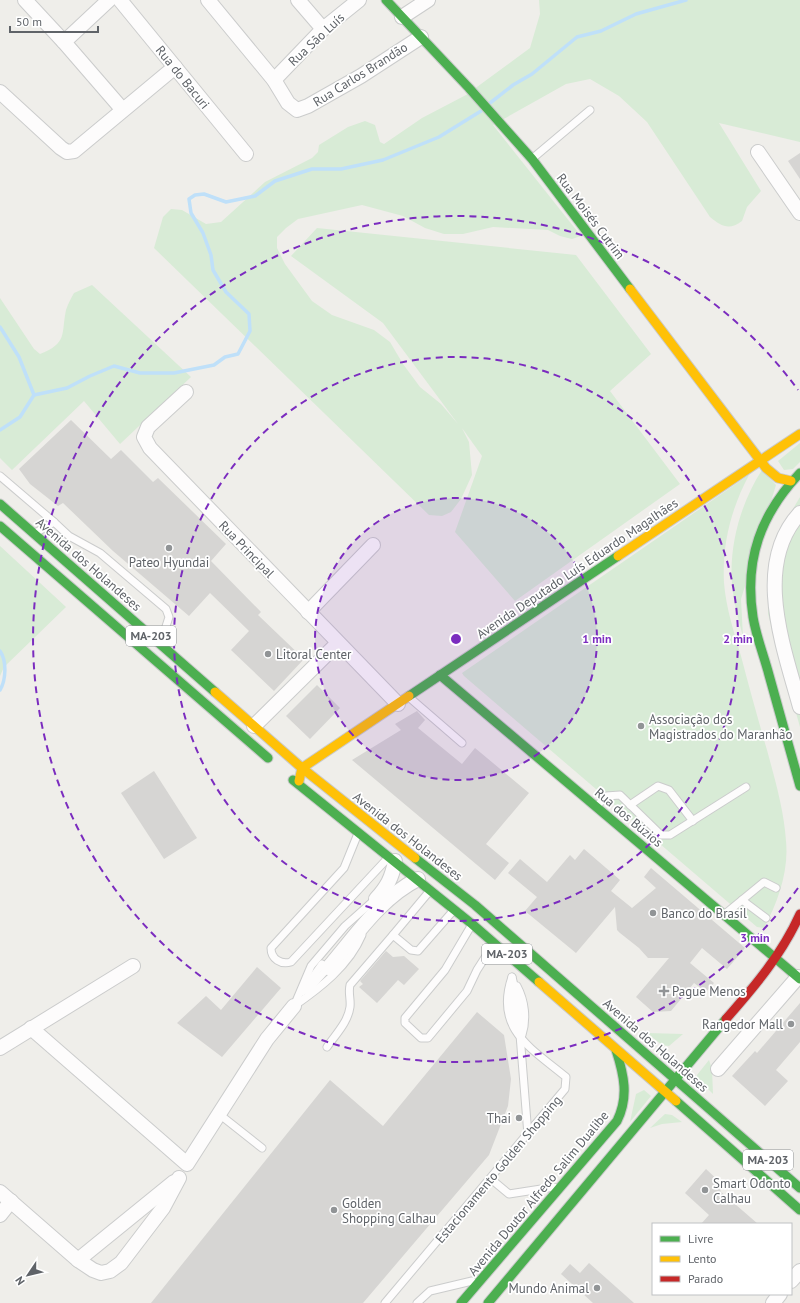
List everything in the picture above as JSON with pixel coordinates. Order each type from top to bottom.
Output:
[{"type":"main road","name":"Rua Moisés Cutrim","points":[[386,0],[469,88],[532,159],[760,460],[774,476],[791,481]]},
{"type":"main road","name":"Avenida Deputado Luís Eduardo Magalhães","points":[[302,768],[800,434]]},
{"type":"main road","points":[[800,473],[791,481],[775,501],[759,532],[751,560],[749,593],[753,618],[800,786]]},
{"type":"main road","name":"Avenida dos Holandeses","points":[[0,504],[302,768],[346,805],[421,860],[475,905],[800,1188]]},
{"type":"main road","name":"MA-203","points":[[0,526],[275,764]]},
{"type":"main road","name":"Rua dos Búzios","points":[[440,675],[776,957],[799,978]]},
{"type":"main road","points":[[298,784],[302,768]]},
{"type":"main road","name":"MA-203","points":[[283,771],[358,834],[431,889],[800,1210]]},
{"type":"main road","points":[[487,1303],[677,1081],[776,957],[787,941],[800,914]]},
{"type":"main road","name":"Avenida Doutor Alfredo Salim Dualibe","points":[[462,1303],[486,1284],[562,1186],[618,1121],[622,1113],[626,1087],[616,1050]]},
{"type":"main road","points":[[486,1284],[490,1296],[487,1303]]},
{"type":"street","points":[[25,0],[64,42],[122,109]]},
{"type":"street","points":[[64,42],[109,0]]},
{"type":"street","name":"Rua do Bacuri","points":[[120,0],[246,154]]},
{"type":"street","name":"Rua Carlos Brandão","points":[[208,0],[274,80],[293,108],[302,109],[361,76],[421,37]]},
{"type":"street","points":[[298,0],[323,29]]},
{"type":"street","name":"Rua São Luís","points":[[274,80],[323,29],[359,0]]},
{"type":"street","points":[[402,17],[428,0]]},
{"type":"street","points":[[0,92],[61,148],[67,152],[74,151],[122,109],[175,67]]},
{"type":"street","points":[[758,152],[800,213]]},
{"type":"street","name":"Rua Principal","points":[[186,392],[148,426],[144,437],[145,442],[338,643],[403,700]]},
{"type":"street","points":[[800,513],[784,535],[778,554],[774,594],[780,635],[800,707]]},
{"type":"street","points":[[308,612],[373,545]]},
{"type":"street","points":[[254,726],[338,643]]},
{"type":"street","points":[[325,966],[372,902],[387,886],[393,875],[392,859]]},
{"type":"street","points":[[325,966],[394,893],[418,879]]},
{"type":"street","points":[[0,1048],[133,966]]},
{"type":"street","points":[[718,1069],[799,978]]},
{"type":"street","points":[[31,1028],[187,1164],[267,1039],[294,1006]]},
{"type":"street","points":[[78,1260],[179,1178]]},
{"type":"street","points":[[0,1192],[78,1260],[96,1272],[110,1271],[118,1267],[162,1208],[179,1178]]},
{"type":"street","points":[[0,1215],[11,1201]]},
{"type":"street","points":[[792,1280],[800,1271]]},
{"type":"street","points":[[773,1303],[779,1295]]},
{"type":"lane","points":[[532,159],[590,110]]},
{"type":"lane","points":[[0,476],[69,536],[100,553],[166,608],[169,617],[161,644]]},
{"type":"lane","points":[[34,534],[54,522]]},
{"type":"lane","points":[[403,700],[462,743]]},
{"type":"lane","points":[[630,805],[658,786],[669,790],[694,821]]},
{"type":"lane","points":[[596,806],[606,796],[620,795],[661,835],[670,835],[746,788]]},
{"type":"lane","points":[[358,834],[344,868],[271,948],[273,956],[280,962],[285,964],[291,962],[392,859]]},
{"type":"lane","points":[[725,914],[764,882],[776,888]]},
{"type":"lane","points":[[327,1047],[349,1015],[350,1002],[348,992],[350,985],[431,889]]},
{"type":"lane","points":[[742,900],[766,918]]},
{"type":"lane","points":[[294,1006],[311,966],[337,934],[372,902]]},
{"type":"lane","points":[[393,935],[411,950],[418,951],[454,909]]},
{"type":"lane","points":[[294,1006],[326,982],[334,974],[361,938],[370,919]]},
{"type":"lane","points":[[472,924],[445,970],[405,1018],[405,1023],[421,1038],[428,1038],[467,991],[480,965],[494,943]]},
{"type":"lane","name":"Estacionamento Golden Shopping","points":[[385,1303],[444,1232],[491,1179],[565,1089],[566,1078],[521,1039],[512,1014],[512,958]]},
{"type":"lane","points":[[294,1006],[325,966]]},
{"type":"lane","name":"Estacionamento Golden Shopping","points":[[512,977],[521,995],[524,1010],[525,1023],[521,1039]]},
{"type":"lane","points":[[521,1039],[528,1135]]},
{"type":"lane","points":[[219,1114],[262,1148]]},
{"type":"lane","points":[[179,1178],[187,1164]]},
{"type":"lane","name":"Estacionamento Golden Shopping","points":[[491,1179],[509,1194],[562,1186]]},
{"type":"lane","points":[[417,1303],[430,1291],[486,1284]]},
{"type":"green space","points":[[539,0],[800,0],[800,142],[719,123],[761,191],[747,207],[742,221],[733,226],[725,226],[710,217],[647,122],[619,96],[590,79],[566,84],[493,125],[581,236],[572,239],[560,236],[548,230],[493,227],[463,234],[444,234],[425,228],[403,216],[362,205],[298,219],[277,237],[277,248],[285,264],[312,301],[332,315],[374,330],[390,342],[403,364],[420,387],[441,404],[458,424],[383,323],[291,256],[317,228],[576,255],[651,354],[610,391],[680,484],[515,601],[455,532],[482,456],[462,428],[469,442],[472,475],[461,499],[451,512],[442,516],[429,515],[154,248],[163,217],[171,209],[182,210],[206,224],[221,222],[265,182],[312,158],[318,152],[319,145],[348,127],[365,121],[375,125],[380,142],[384,144],[422,118],[466,95],[530,48],[540,14]]},
{"type":"green space","points":[[92,285],[191,377],[120,444],[84,401],[12,470],[0,458],[0,298],[34,349],[40,354],[55,346],[62,337],[66,310],[74,293]]},
{"type":"green space","points":[[800,443],[800,462],[793,469],[784,470],[778,461]]},
{"type":"green space","points":[[762,470],[776,485],[741,599],[743,637],[733,590],[732,554],[742,510]]},
{"type":"green space","name":"Associação dos Magistrados do Maranhão","points":[[749,475],[737,501],[729,527],[726,541],[724,583],[731,620],[776,784],[785,829],[786,864],[784,875],[774,908],[764,928],[757,927],[462,673]]},
{"type":"green space","points":[[800,497],[800,727],[768,614],[771,555],[781,529]]},
{"type":"green space","points":[[0,546],[66,607],[4,667],[0,676]]},
{"type":"green space","points":[[647,1033],[683,1034],[669,1046],[662,1045]]},
{"type":"green space","points":[[709,1060],[712,1069],[713,1094],[697,1078],[697,1075]]},
{"type":"green space","points":[[644,1090],[651,1096],[630,1122],[636,1094]]},
{"type":"green space","points":[[665,1114],[672,1115],[682,1122],[662,1124],[650,1128]]},
{"type":"building","points":[[800,153],[800,179],[788,161]]},
{"type":"building","points":[[71,420],[111,459],[121,450],[153,482],[158,478],[226,544],[211,561],[261,612],[258,615],[304,659],[274,691],[231,650],[249,631],[210,593],[189,616],[113,551],[63,503],[58,506],[30,484],[19,469]]},
{"type":"building","points":[[317,685],[340,708],[310,739],[286,716]]},
{"type":"building","points":[[417,711],[425,720],[418,728],[462,764],[475,748],[529,793],[486,844],[509,863],[495,880],[352,760],[401,730],[395,724]]},
{"type":"building","points":[[154,771],[197,838],[164,859],[121,793]]},
{"type":"building","points":[[584,849],[620,880],[611,891],[632,908],[656,888],[644,877],[651,868],[745,948],[727,969],[702,948],[690,963],[714,983],[706,992],[694,983],[671,1011],[653,1012],[636,997],[669,958],[648,958],[639,948],[620,933],[617,930],[615,907],[576,953],[525,911],[537,897],[508,873],[520,859],[547,882],[570,855],[575,860]]},
{"type":"building","points":[[386,951],[393,957],[404,956],[419,969],[404,985],[398,980],[377,1003],[359,987],[363,984],[360,981]]},
{"type":"building","points":[[257,967],[281,988],[222,1057],[177,1023],[206,996],[221,1010]]},
{"type":"building","points":[[800,1003],[800,1042],[776,1070],[788,1081],[765,1106],[732,1076],[755,1051],[757,1053]]},
{"type":"building","name":"Golden Shopping Calhau","points":[[477,1012],[504,1035],[511,1079],[508,1106],[489,1155],[363,1303],[151,1303],[330,1080],[383,1126]]},
{"type":"building","points":[[706,1169],[724,1186],[720,1191],[757,1223],[702,1223],[709,1215],[685,1193]]},
{"type":"building","name":"Mundo Animal","points":[[589,1263],[634,1303],[593,1303],[561,1274],[570,1264],[580,1273]]},
{"type":"waterway","points":[[490,103],[513,85],[532,74],[577,37],[601,31],[636,14],[686,0]]},
{"type":"waterway","points":[[34,395],[67,388],[114,366],[140,373],[174,373],[214,365],[225,357],[238,354],[250,331],[249,314],[226,292],[213,270],[211,255],[203,233],[191,213],[189,199],[195,195],[204,194],[226,202],[255,196],[275,181],[312,169],[341,169],[383,160],[439,137],[481,111]]},
{"type":"waterway","points":[[0,327],[19,357],[34,395],[20,417],[0,430]]},
{"type":"waterway","points":[[0,651],[5,665],[4,681],[0,690]]},
{"type":"traffic: fast","points":[[386,0],[469,88],[532,159],[630,289]]},
{"type":"traffic: fast","points":[[800,473],[786,489],[766,521],[758,539],[751,576],[751,596],[756,631],[800,786]]},
{"type":"traffic: fast","points":[[0,504],[215,692]]},
{"type":"traffic: fast","points":[[0,526],[268,758]]},
{"type":"traffic: fast","points":[[409,696],[618,556]]},
{"type":"traffic: fast","points":[[440,675],[800,979]]},
{"type":"traffic: fast","points":[[293,780],[472,924],[539,982]]},
{"type":"traffic: fast","points":[[415,858],[475,905],[800,1188]]},
{"type":"traffic: fast","points":[[488,1303],[726,1019]]},
{"type":"traffic: fast","points":[[461,1303],[617,1121],[623,1103],[624,1086],[616,1050]]},
{"type":"traffic: fast","points":[[676,1101],[800,1210]]},
{"type":"traffic: slow","points":[[630,289],[766,468],[778,478],[791,481]]},
{"type":"traffic: slow","points":[[618,556],[800,434]]},
{"type":"traffic: slow","points":[[215,692],[302,768],[415,858]]},
{"type":"traffic: slow","points":[[299,781],[302,768],[409,696]]},
{"type":"traffic: slow","points":[[539,982],[676,1101]]},
{"type":"traffic: jam","points":[[726,1019],[767,969],[785,943],[800,914]]},
{"type":"place","name":"Pateo Hyundai","points":[[169,548]]},
{"type":"place","name":"Litoral Center","points":[[268,654]]},
{"type":"place","name":"Associação dos Magistrados do Maranhão","points":[[641,726]]},
{"type":"place","name":"Banco do Brasil","points":[[653,913]]},
{"type":"place","name":"Pague Menos","points":[[664,991]]},
{"type":"place","name":"Rangedor Mall","points":[[791,1024]]},
{"type":"place","name":"Thai","points":[[519,1118]]},
{"type":"place","name":"Smart Odonto Calhau","points":[[705,1190]]},
{"type":"place","name":"Golden Shopping Calhau","points":[[334,1210]]},
{"type":"place","name":"Mundo Animal","points":[[597,1288]]}]
